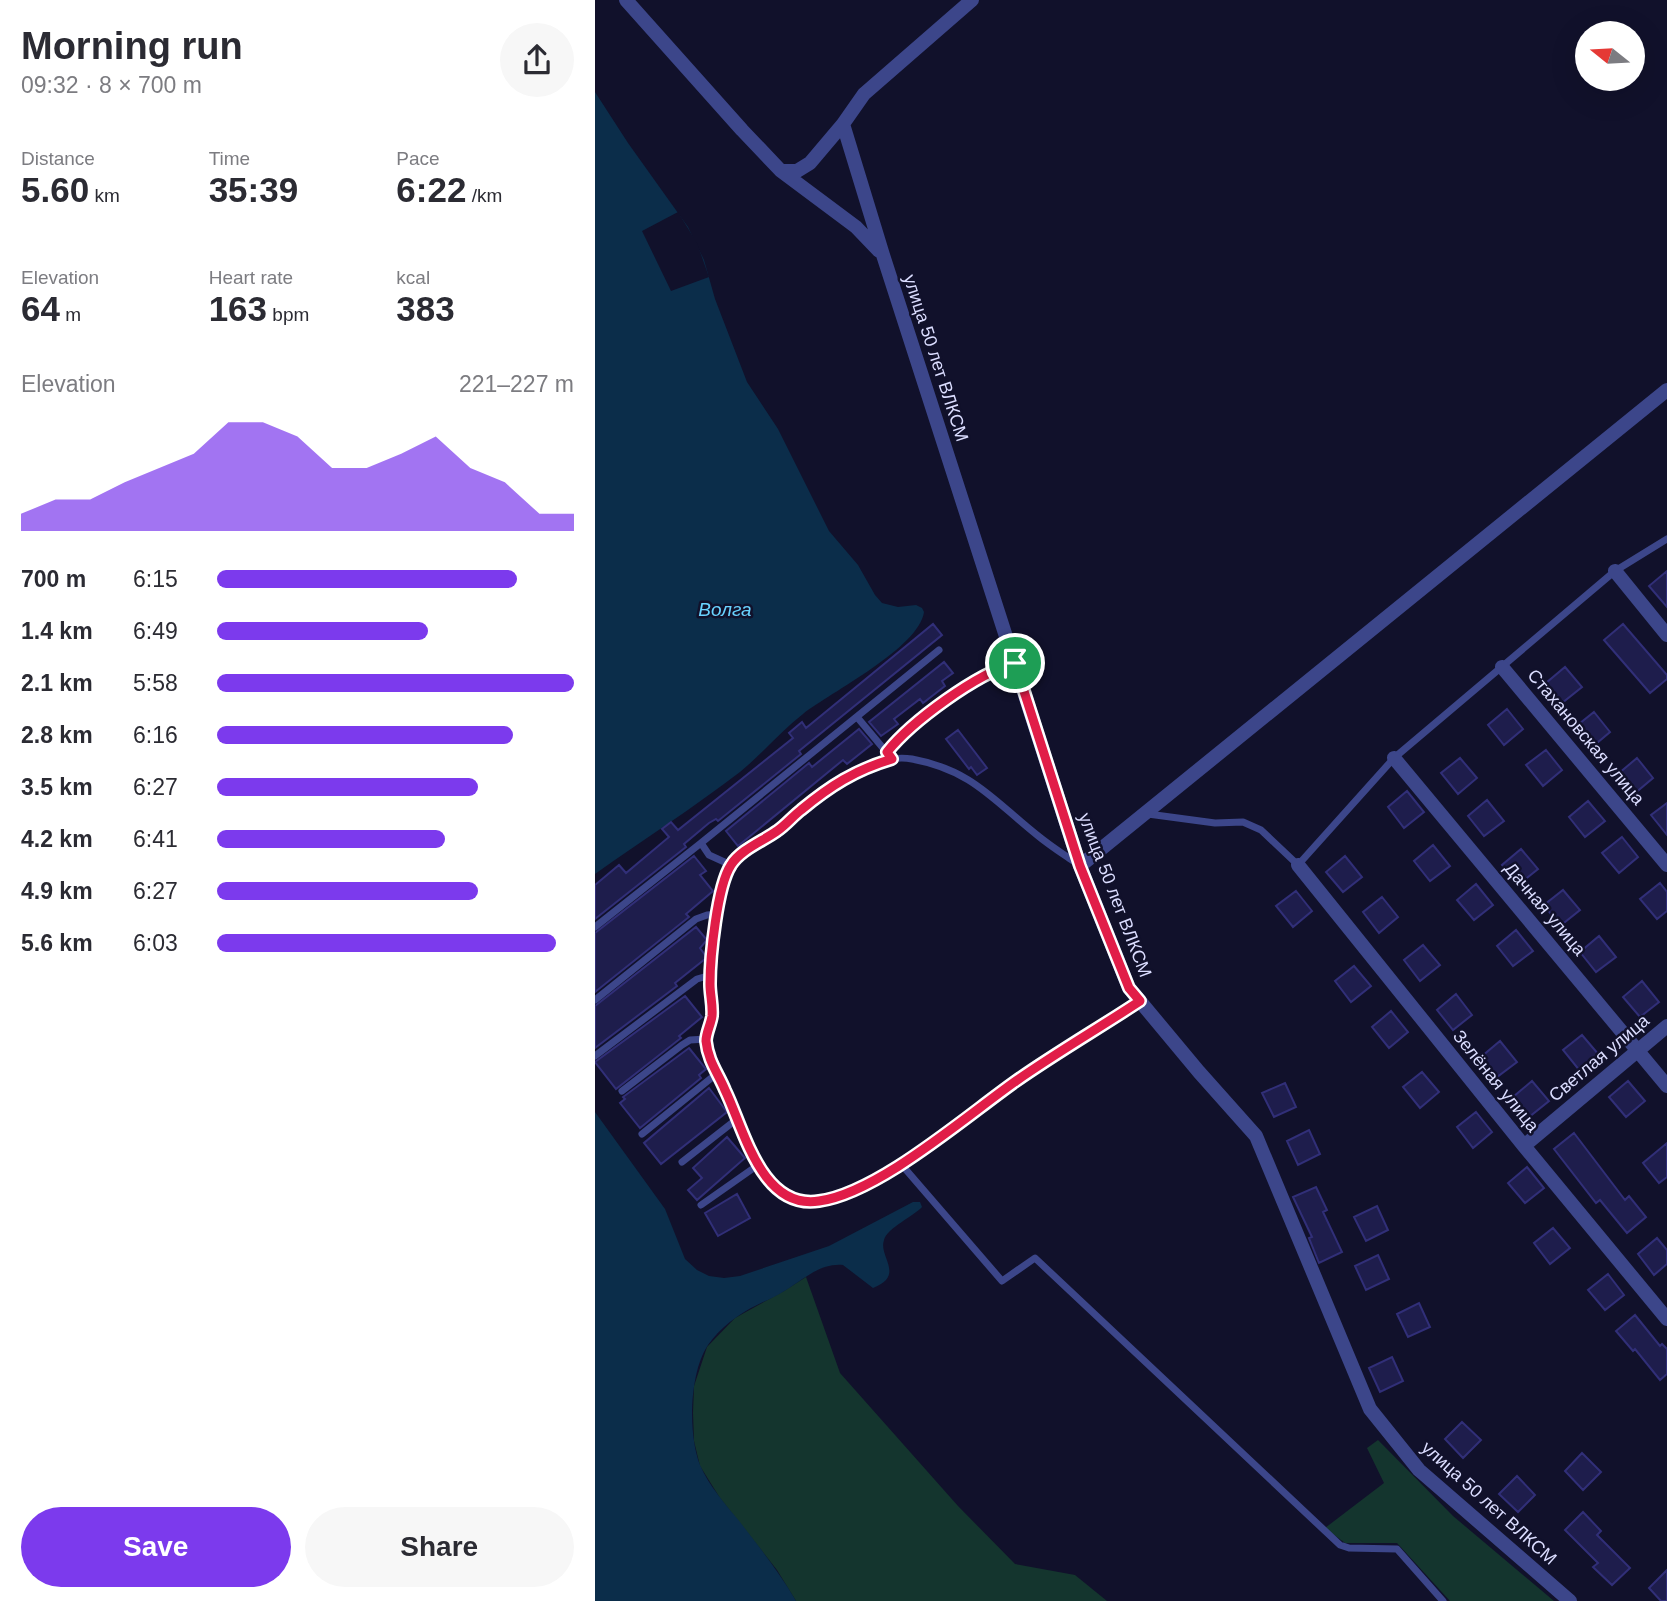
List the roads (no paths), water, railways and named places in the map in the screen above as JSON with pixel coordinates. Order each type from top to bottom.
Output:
[{"type":"street","points":[[626,0],[781,170],[856,227],[883,255]]},
{"type":"street","points":[[781,170],[797,171],[810,163],[864,94],[972,0]]},
{"type":"street","name":"улица 50 лет ВЛКСМ","points":[[843,124],[1080,866],[1129,988],[1256,1136],[1370,1409],[1419,1470],[1570,1601]]},
{"type":"street","points":[[1080,866],[1667,390]]},
{"type":"street","points":[[1615,571],[1667,635]]},
{"type":"street","name":"Стахановская улица","points":[[1502,667],[1667,864]]},
{"type":"street","name":"Дачная улица","points":[[1394,758],[1667,1086]]},
{"type":"street","name":"Зелёная улица","points":[[1298,865],[1667,1319]]},
{"type":"street","name":"Светлая улица","points":[[1524,1146],[1667,1026]]},
{"type":"lane","points":[[1144,813],[1215,824],[1244,822],[1261,830],[1298,865],[1394,758],[1615,571],[1667,539]]},
{"type":"lane","points":[[595,927],[939,650]]},
{"type":"lane","points":[[1015,663],[997,668],[919,720],[890,756],[840,779],[731,865],[720,896],[711,975],[712,1017],[706,1039],[715,1075],[725,1088],[762,1174],[783,1192],[802,1202],[818,1202],[848,1195],[901,1164],[1019,1079],[1140,1001]]},
{"type":"lane","points":[[857,717],[890,756],[942,768],[973,781],[1037,835],[1080,866]]},
{"type":"lane","points":[[701,844],[709,855],[731,865]]},
{"type":"lane","points":[[595,1000],[696,919],[718,914]]},
{"type":"lane","points":[[595,1056],[697,979],[711,975]]},
{"type":"lane","points":[[622,1091],[690,1040],[706,1039]]},
{"type":"lane","points":[[642,1134],[715,1075]]},
{"type":"lane","points":[[682,1162],[737,1119]]},
{"type":"lane","points":[[901,1164],[1002,1281],[1035,1258],[1340,1545],[1349,1548],[1397,1549],[1443,1601]]},
{"type":"lane","points":[[701,1205],[758,1165]]},
{"type":"water","name":"Волга","points":[[595,92],[688,227],[704,260],[715,299],[747,382],[778,429],[829,531],[858,565],[882,603],[898,607],[916,605],[924,612],[919,626],[891,654],[803,714],[722,785],[595,874]]},
{"type":"water","points":[[595,1112],[665,1209],[685,1259],[709,1276],[740,1276],[829,1246],[913,1202],[920,1202],[922,1207],[890,1231],[884,1240],[889,1272],[883,1283],[873,1288],[843,1265],[820,1269],[730,1322],[708,1345],[697,1371],[692,1421],[700,1465],[713,1488],[796,1601],[595,1601]]}]
